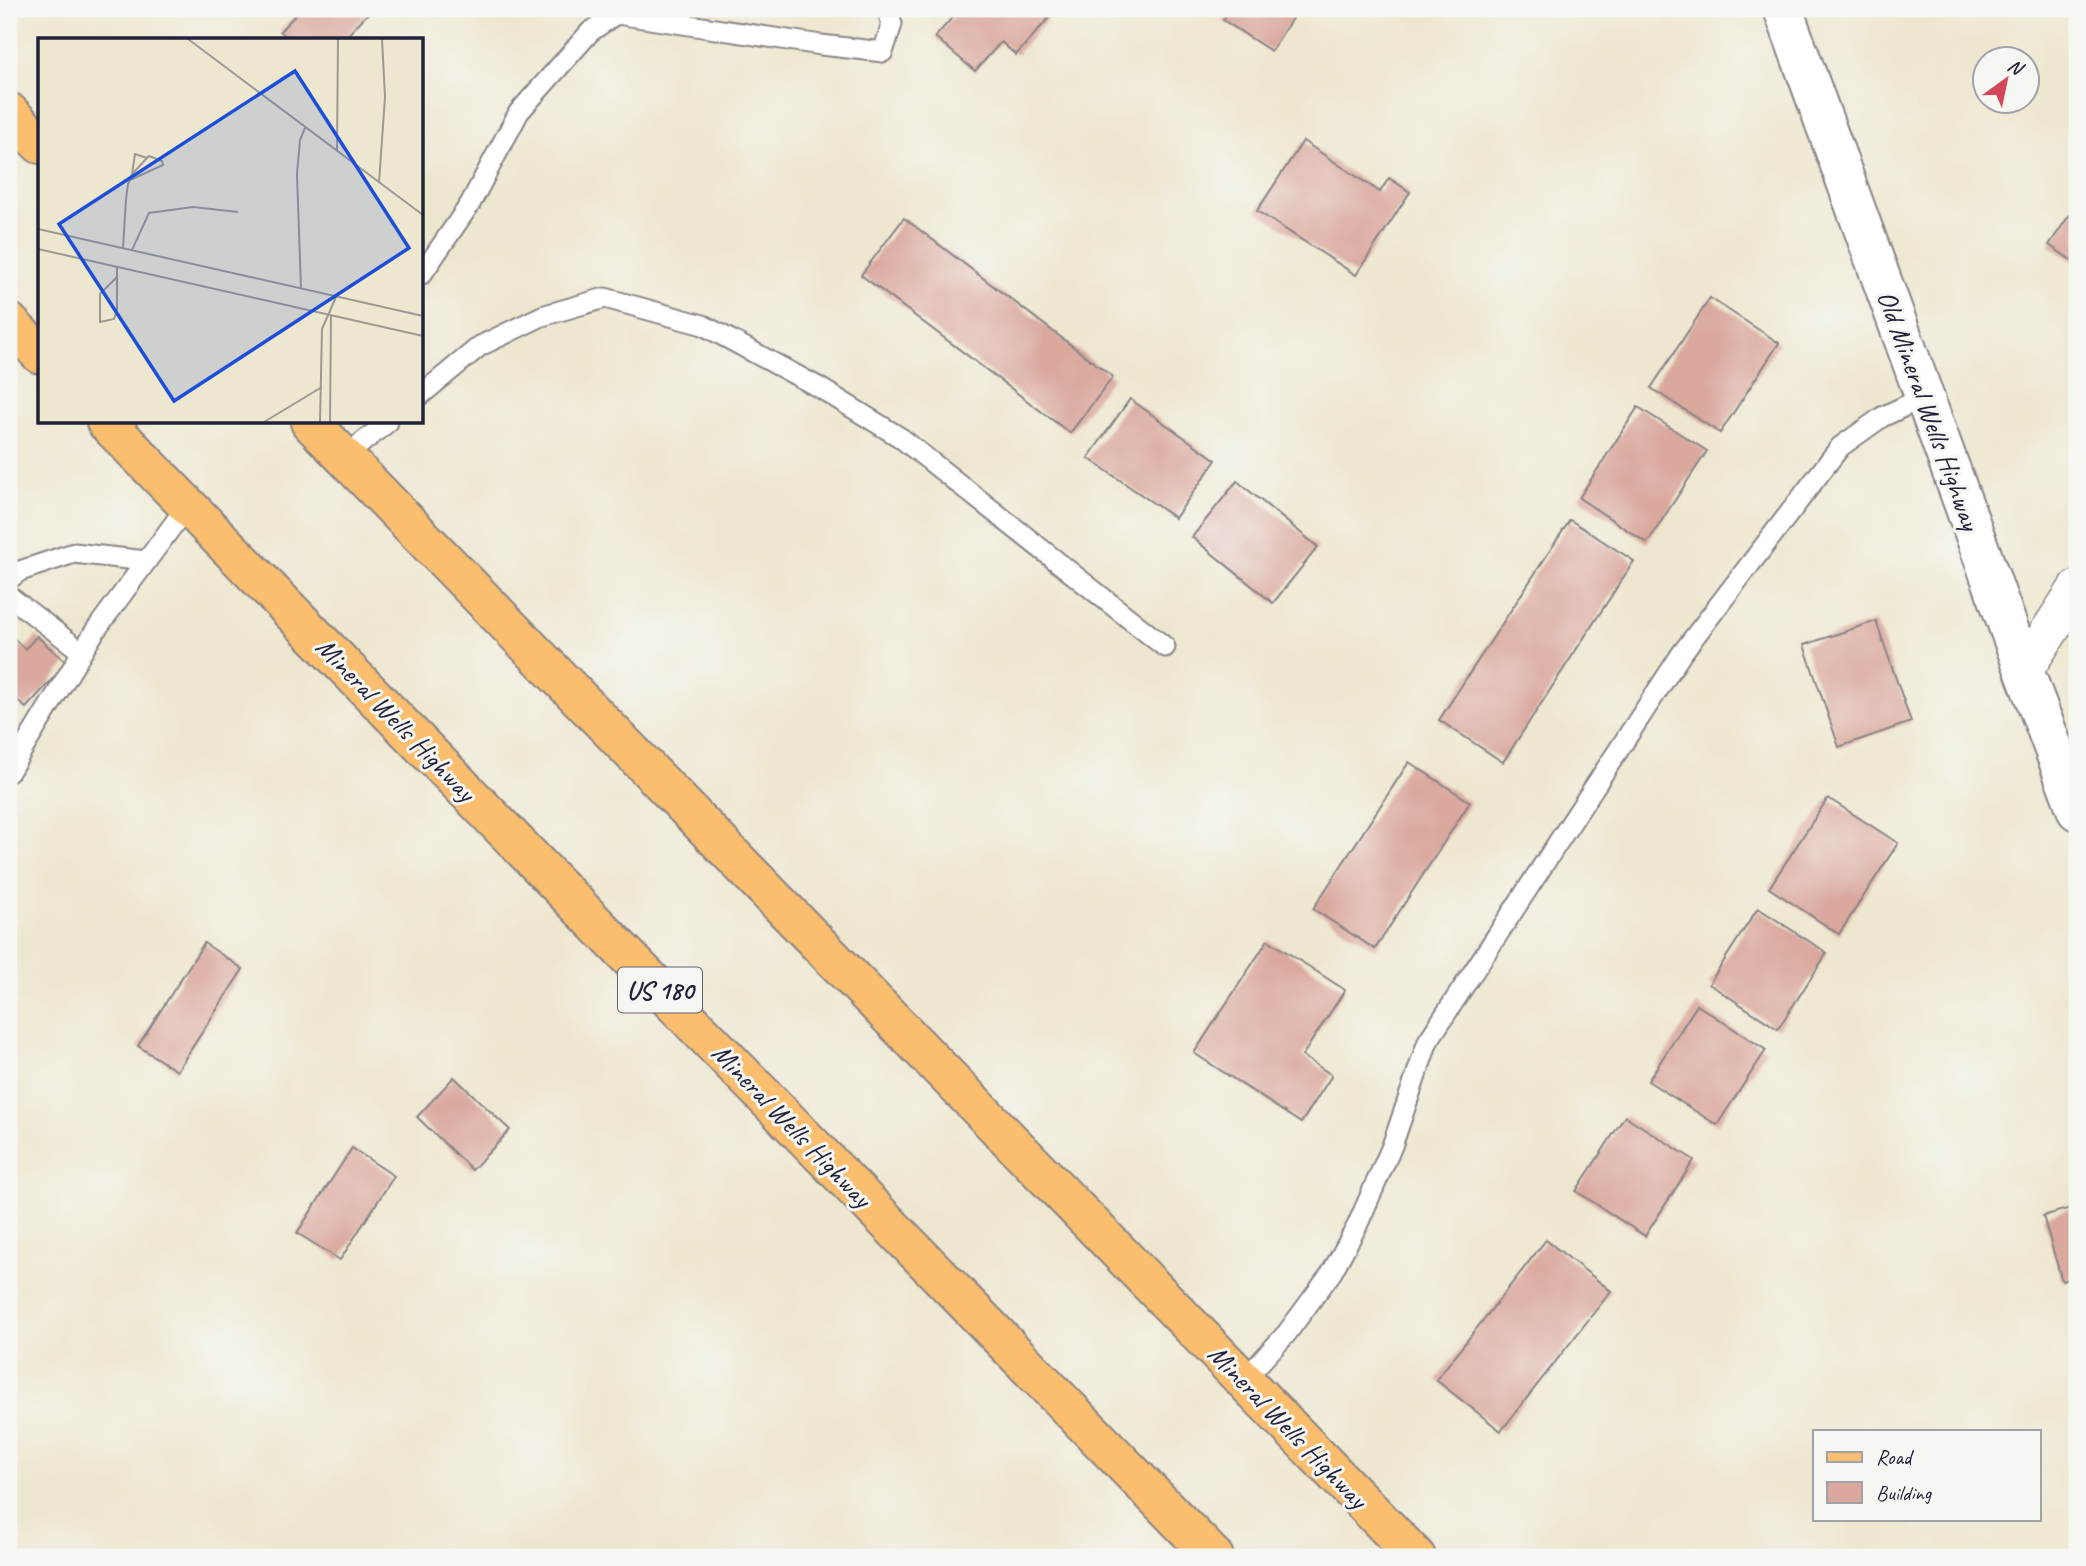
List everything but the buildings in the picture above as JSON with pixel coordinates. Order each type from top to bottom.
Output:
[{"type":"main road","points":[[9,112],[38,142]]},
{"type":"main road","points":[[9,322],[38,352]]},
{"type":"main road","name":"Mineral Wells Highway","points":[[108,424],[1214,1557]]},
{"type":"main road","name":"Mineral Wells Highway","points":[[312,424],[1416,1557]]},
{"type":"street","name":"Old Mineral Wells Highway","points":[[1783,9],[2077,811]]},
{"type":"street","points":[[2024,670],[2077,589]]},
{"type":"lane","points":[[424,271],[470,204],[519,112],[590,32],[620,11],[821,45],[883,52],[892,24],[887,9]]},
{"type":"lane","points":[[424,392],[480,346],[542,316],[606,298],[703,326],[820,388],[901,438],[1165,647]]},
{"type":"lane","points":[[1244,1380],[1287,1332],[1332,1272],[1357,1226],[1392,1146],[1428,1041],[1682,653],[1840,447],[1882,417],[1924,397]]},
{"type":"lane","points":[[344,457],[385,424]]},
{"type":"lane","points":[[9,772],[95,631],[187,506]]},
{"type":"lane","points":[[9,579],[20,570],[74,553],[146,561]]},
{"type":"lane","points":[[9,596],[82,652]]}]
